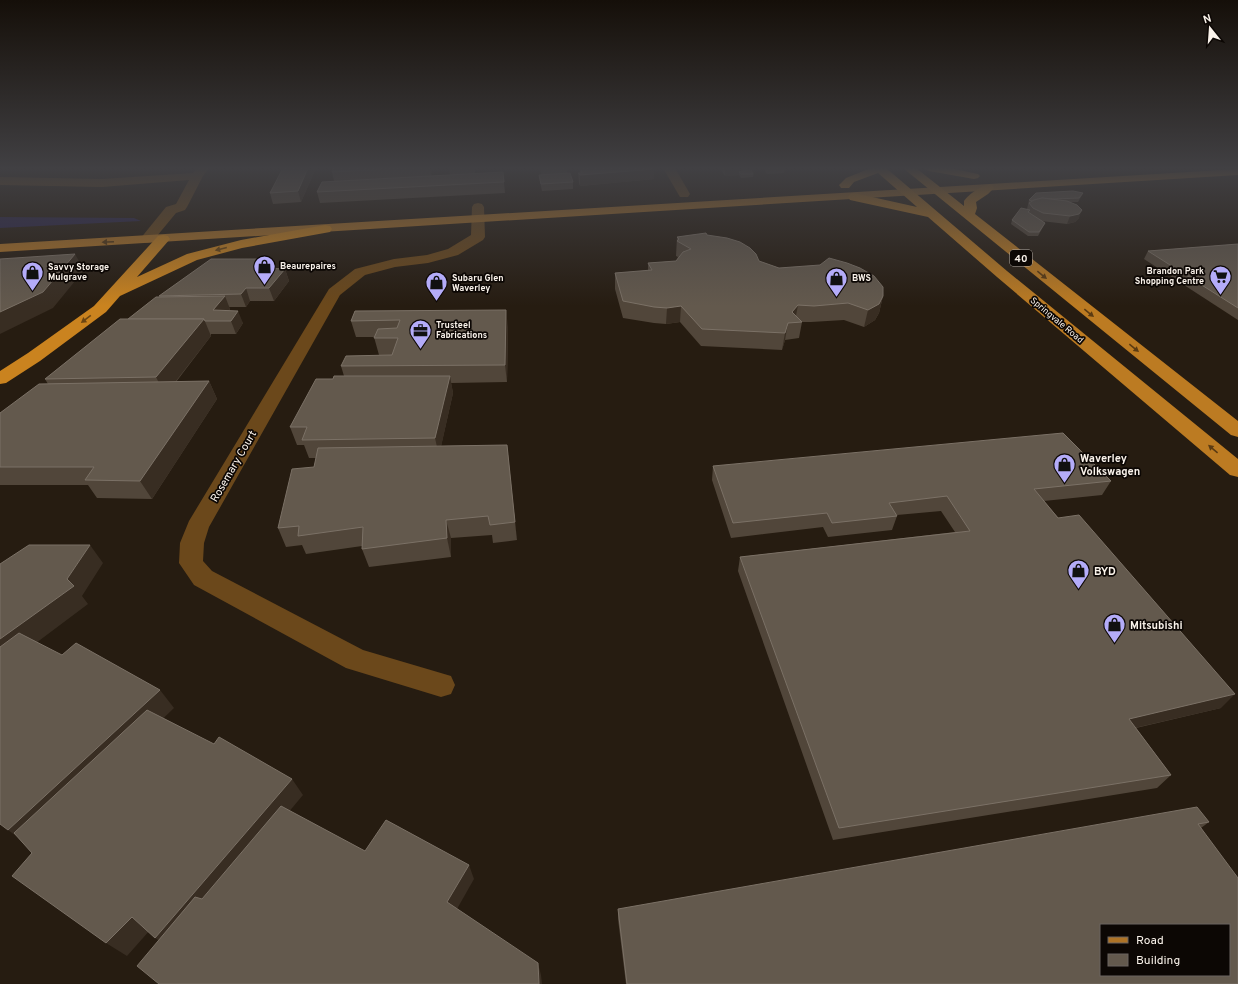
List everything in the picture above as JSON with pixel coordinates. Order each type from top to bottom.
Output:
[{"type":"highway","name":"Springvale Road","points":[[931,214],[1238,470]]},
{"type":"highway","name":"40","points":[[968,215],[1238,432]]},
{"type":"highway","points":[[114,293],[199,255],[241,244],[325,229]]},
{"type":"highway","points":[[0,379],[34,358],[100,309],[161,232]]},
{"type":"highway","points":[[1156,401],[1193,396]]},
{"type":"main road","points":[[0,248],[161,232],[325,229],[470,214]]},
{"type":"main road","points":[[288,218],[303,217]]},
{"type":"street","points":[[161,232],[170,214]]},
{"type":"street","points":[[161,232],[174,224],[182,214]]},
{"type":"street","name":"Rosemary Court","points":[[441,685],[356,660],[203,578],[191,563],[192,543],[197,527],[334,292],[360,272],[394,263],[428,259],[453,252],[478,237],[479,214]]},
{"type":"shaded area","points":[[0,217],[134,218],[141,221],[0,228]]},
{"type":"building","points":[[1017,214],[1031,214],[1045,223],[1039,232],[1029,232],[1012,220]]},
{"type":"building","points":[[1051,214],[1079,214],[1070,216]]},
{"type":"building","points":[[706,233],[707,235],[727,238],[740,242],[756,254],[759,261],[779,268],[820,265],[829,258],[847,263],[874,276],[883,287],[883,296],[879,304],[868,310],[848,303],[814,306],[798,305],[792,312],[802,322],[788,323],[785,333],[702,329],[681,306],[667,308],[654,307],[623,301],[615,273],[652,270],[648,263],[676,261],[683,252],[691,249],[677,241],[679,239],[677,237]]},
{"type":"building","name":"Brandon Park Shopping Centre","points":[[1238,244],[1238,308],[1148,251]]},
{"type":"building","points":[[75,254],[43,292],[0,312],[0,259]]},
{"type":"building","points":[[211,259],[272,259],[263,268],[285,269],[269,288],[246,288],[241,294],[159,296]]},
{"type":"building","points":[[225,296],[213,310],[238,311],[231,321],[205,321],[204,319],[128,319],[156,297]]},
{"type":"building","points":[[506,310],[505,365],[341,366],[346,356],[392,355],[398,338],[374,338],[378,329],[397,328],[400,320],[351,321],[355,311]]},
{"type":"building","points":[[120,319],[204,319],[156,377],[45,379]]},
{"type":"building","points":[[334,376],[450,376],[435,438],[302,440],[307,427],[290,427],[316,379],[333,379]]},
{"type":"building","points":[[209,381],[140,481],[85,480],[94,467],[0,467],[0,413],[39,384]]},
{"type":"building","points":[[1063,433],[1111,481],[1034,489],[1058,518],[1079,515],[1235,694],[1129,719],[1171,775],[839,828],[740,557],[970,531],[947,496],[889,503],[897,516],[832,523],[827,513],[733,523],[713,466]]},
{"type":"building","points":[[507,445],[515,522],[490,525],[488,516],[446,520],[447,538],[362,549],[363,527],[298,536],[299,526],[278,528],[292,469],[314,467],[318,448]]},
{"type":"building","points":[[29,545],[90,545],[67,579],[74,586],[0,639],[0,564]]},
{"type":"building","points":[[19,633],[62,655],[76,643],[160,690],[8,830],[0,824],[0,647]]},
{"type":"building","points":[[147,710],[214,744],[219,737],[292,779],[155,938],[132,917],[106,943],[12,876],[32,853],[14,833]]},
{"type":"building","points":[[281,806],[365,851],[386,820],[469,865],[447,902],[538,963],[539,984],[159,984],[137,966],[195,897],[202,899]]},
{"type":"building","points":[[1197,807],[1209,822],[1198,824],[1238,878],[1238,984],[627,984],[618,909]]},
{"type":"place","name":"Beaurepaires","points":[[264,286]]},
{"type":"place","name":"Savvy Storage Mulgrave","points":[[33,292]]},
{"type":"place","name":"Brandon Park Shopping Centre","points":[[1220,296]]},
{"type":"place","name":"BWS","points":[[836,298]]},
{"type":"place","name":"Subaru Glen Waverley","points":[[436,302]]},
{"type":"place","name":"Trusteel Fabrications","points":[[420,350]]},
{"type":"place","name":"Waverley Volkswagen","points":[[1065,484]]},
{"type":"place","name":"BYD","points":[[1078,590]]},
{"type":"place","name":"Mitsubishi","points":[[1114,644]]}]
